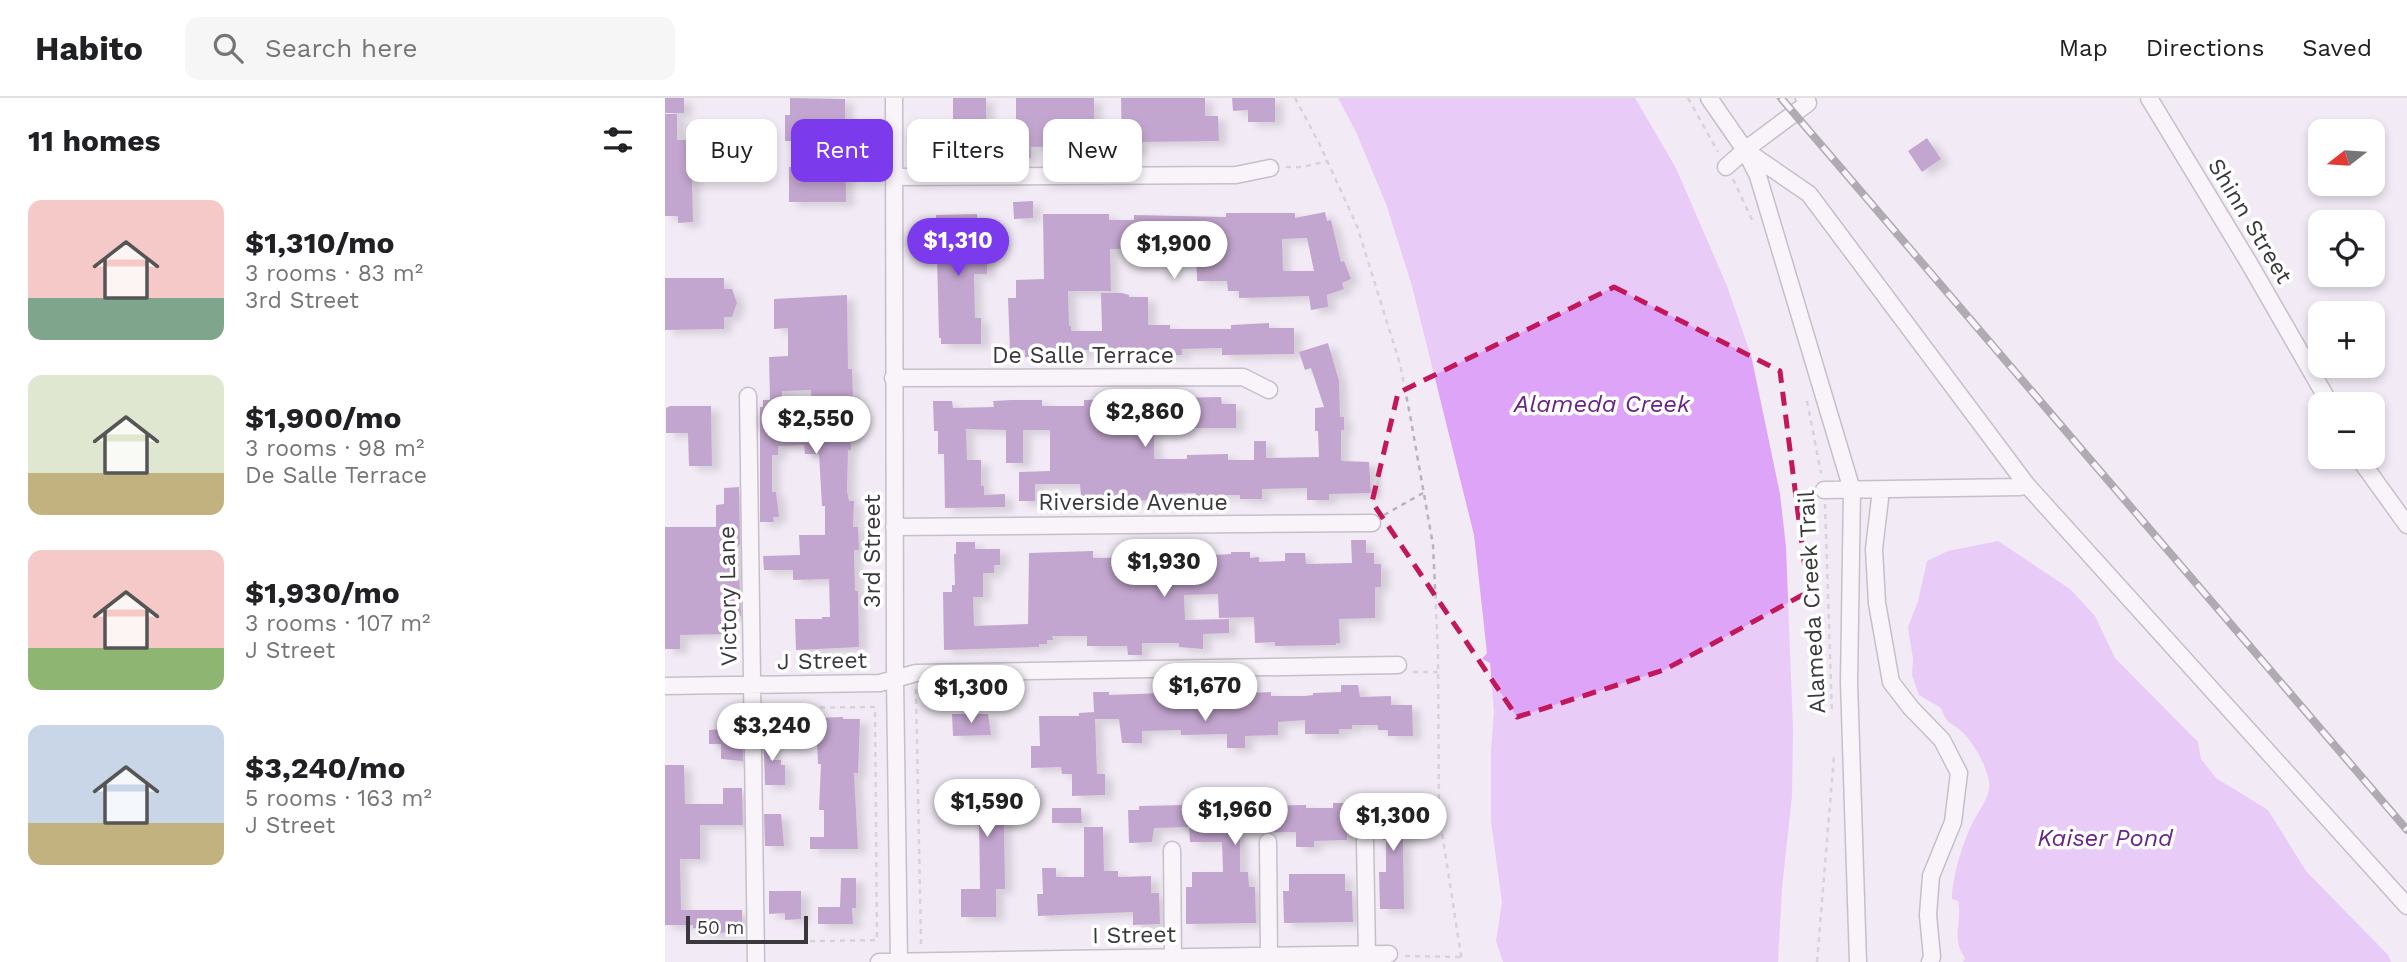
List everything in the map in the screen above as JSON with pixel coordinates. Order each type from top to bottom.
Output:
[{"type":"street","name":"3rd Street","points":[[894,98],[893,378],[899,961]]},
{"type":"street","points":[[1709,98],[1745,150],[1758,176],[1851,491],[1849,682],[1858,962]]},
{"type":"street","points":[[1726,167],[1808,103],[1804,98]]},
{"type":"street","name":"Shinn Street","points":[[2149,98],[2323,392]]},
{"type":"street","points":[[1745,150],[1809,194],[2026,484],[2407,906]]},
{"type":"street","points":[[894,177],[1236,175],[1270,168]]},
{"type":"street","name":"De Salle Terrace","points":[[893,378],[1243,377],[1269,390]]},
{"type":"street","name":"Victory Lane","points":[[748,397],[756,962]]},
{"type":"street","points":[[2367,469],[2407,525]]},
{"type":"street","points":[[1824,490],[2020,487],[2026,484]]},
{"type":"street","points":[[1881,490],[1874,548],[1877,603],[1891,682],[1911,708],[1942,740],[1959,773],[1954,822],[1931,876],[1928,915],[1932,957],[1930,962]]},
{"type":"street","name":"Riverside Avenue","points":[[894,527],[1372,523]]},
{"type":"street","name":"J Street","points":[[665,685],[880,683],[916,673],[1398,665]]},
{"type":"street","points":[[1365,841],[1367,955]]},
{"type":"street","points":[[1268,842],[1269,956]]},
{"type":"street","points":[[1172,850],[1173,958]]},
{"type":"street","name":"I Street","points":[[879,962],[1389,954]]},
{"type":"path","points":[[1295,98],[1328,161],[1357,226],[1378,288],[1399,364],[1425,492],[1433,545],[1438,672],[1439,813],[1462,962]]},
{"type":"path","points":[[1688,98],[1743,198],[1758,234]]},
{"type":"path","points":[[1270,168],[1301,167],[1328,161]]},
{"type":"path","name":"Alameda Creek Trail","points":[[1805,391],[1824,490],[1827,521],[1833,718]]},
{"type":"path","points":[[1372,523],[1425,492]]},
{"type":"path","points":[[1398,665],[1410,672],[1438,672]]},
{"type":"path","points":[[916,673],[921,961]]},
{"type":"path","points":[[752,709],[875,707],[877,940],[755,943]]},
{"type":"path","points":[[1817,962],[1834,752]]},
{"type":"path","points":[[1389,954],[1461,957]]},
{"type":"highlighted area","points":[[1614,287],[1780,371],[1808,592],[1664,670],[1517,717],[1372,502],[1398,393]]},
{"type":"water","name":"Alameda Creek","points":[[1338,98],[1635,98],[1676,168],[1727,286],[1751,355],[1780,494],[1786,547],[1793,729],[1792,796],[1782,888],[1778,962],[1503,962],[1496,941],[1502,902],[1491,822],[1494,712],[1490,663],[1482,659],[1487,653],[1474,535],[1412,286],[1386,204],[1356,132]]},
{"type":"water","name":"Kaiser Pond","points":[[1998,541],[2070,589],[2095,616],[2115,658],[2198,742],[2201,759],[2216,778],[2268,810],[2306,871],[2388,955],[2391,962],[1963,962],[1965,958],[1958,943],[1958,901],[1952,899],[1954,881],[1964,842],[1987,796],[1989,784],[1982,760],[1969,739],[1949,722],[1941,708],[1919,695],[1912,675],[1913,659],[1908,627],[1918,601],[1927,561],[1948,551]]},
{"type":"building","points":[[665,98],[684,98],[684,113],[665,113]]},
{"type":"building","points":[[790,98],[845,99],[845,119],[791,119],[791,141],[785,141],[785,115],[790,115]]},
{"type":"building","points":[[953,98],[986,98],[986,119],[953,119]]},
{"type":"building","points":[[1016,98],[1094,98],[1094,119],[1043,119],[1043,147],[1031,147],[1031,158],[1029,119],[1016,119]]},
{"type":"building","points":[[1121,98],[1205,98],[1205,116],[1218,116],[1219,141],[1142,142],[1142,119],[1121,119]]},
{"type":"building","points":[[1232,98],[1275,98],[1275,122],[1248,122],[1248,110],[1233,111]]},
{"type":"building","points":[[665,114],[677,114],[677,140],[686,140],[686,182],[692,182],[693,222],[678,223],[678,216],[665,216]]},
{"type":"building","points":[[1927,138],[1941,159],[1922,172],[1908,151]]},
{"type":"building","points":[[789,167],[791,182],[846,182],[846,202],[789,202]]},
{"type":"building","points":[[1033,201],[1033,218],[1014,219],[1013,202]]},
{"type":"building","points":[[1325,212],[1327,221],[1331,220],[1341,262],[1344,261],[1351,279],[1342,283],[1344,289],[1327,295],[1328,307],[1311,310],[1309,296],[1239,298],[1239,291],[1228,291],[1227,281],[1197,281],[1196,241],[1135,241],[1135,249],[1110,249],[1111,291],[1068,291],[1071,331],[1102,331],[1101,293],[1122,293],[1129,297],[1148,297],[1148,325],[1170,325],[1170,329],[1231,329],[1231,325],[1269,323],[1269,328],[1294,328],[1294,354],[1222,355],[1222,348],[1182,349],[1182,355],[1124,356],[1124,349],[1082,350],[1082,356],[1025,357],[1025,350],[1010,351],[1008,298],[1016,298],[1016,280],[1044,279],[1043,214],[1109,214],[1109,220],[1134,220],[1134,215],[1226,217],[1226,213],[1295,213],[1295,218]],"holes":[[[1307,238],[1314,271],[1283,271],[1282,239]]]},
{"type":"building","points":[[977,214],[978,257],[987,257],[987,274],[974,274],[975,318],[981,318],[981,344],[941,344],[936,215]]},
{"type":"building","points":[[665,278],[724,278],[724,289],[732,289],[737,303],[732,317],[724,317],[724,329],[665,330]]},
{"type":"building","points":[[847,295],[848,369],[852,369],[856,411],[854,438],[851,438],[851,450],[848,450],[847,491],[849,501],[854,501],[853,527],[858,527],[859,550],[854,550],[859,647],[796,650],[795,619],[830,617],[829,579],[793,580],[793,570],[764,570],[763,556],[800,555],[799,535],[825,535],[825,506],[822,506],[819,454],[805,454],[804,445],[778,446],[778,455],[772,455],[772,492],[776,492],[779,517],[773,517],[774,522],[760,522],[760,407],[763,407],[763,400],[770,400],[769,357],[788,356],[788,328],[774,329],[774,299]],"holes":[[[811,390],[812,431],[783,433],[782,391]]]},
{"type":"building","points":[[1328,343],[1339,381],[1340,417],[1344,417],[1344,430],[1341,430],[1341,461],[1369,462],[1371,493],[1329,494],[1329,500],[1307,500],[1307,488],[1262,489],[1262,499],[1240,499],[1240,495],[1214,495],[1214,500],[1201,500],[1201,497],[1196,497],[1196,493],[1168,494],[1168,497],[1160,497],[1160,500],[1109,501],[1109,497],[1081,497],[1080,484],[1035,484],[1035,501],[1019,501],[1019,472],[1050,471],[1050,430],[1023,430],[1023,463],[1006,463],[1006,430],[966,429],[967,460],[981,460],[981,486],[984,486],[984,495],[1005,494],[1005,507],[945,508],[944,454],[938,454],[938,431],[934,431],[933,401],[952,401],[953,408],[994,407],[993,401],[1012,400],[1042,400],[1042,406],[1084,406],[1084,400],[1132,399],[1132,406],[1157,406],[1173,405],[1173,398],[1221,397],[1222,404],[1236,404],[1236,428],[1187,428],[1187,431],[1154,432],[1154,459],[1187,459],[1187,455],[1228,454],[1228,460],[1254,460],[1254,441],[1266,441],[1266,458],[1319,457],[1315,408],[1324,407],[1311,368],[1305,370],[1299,352]]},
{"type":"building","points":[[711,406],[712,466],[689,466],[688,433],[666,433],[666,408]]},
{"type":"building","points":[[739,487],[741,616],[728,616],[728,634],[680,635],[680,649],[665,649],[665,527],[716,527],[716,505],[724,504],[724,488]]},
{"type":"building","points":[[1351,540],[1366,540],[1366,553],[1374,553],[1374,564],[1381,564],[1381,587],[1375,587],[1375,618],[1339,619],[1340,643],[1336,645],[1275,646],[1275,642],[1255,643],[1254,617],[1219,618],[1218,594],[1184,595],[1185,620],[1229,619],[1229,633],[1203,634],[1203,649],[1179,647],[1179,643],[1142,643],[1142,655],[1128,655],[1127,646],[1087,646],[1087,636],[1052,636],[1053,640],[1047,640],[1047,644],[1039,644],[1039,647],[944,650],[943,592],[952,592],[952,585],[955,585],[956,542],[975,542],[975,549],[1000,549],[1000,565],[994,565],[994,573],[983,573],[983,597],[973,597],[974,626],[1028,624],[1029,553],[1093,551],[1093,558],[1172,555],[1172,567],[1199,567],[1200,556],[1231,552],[1250,552],[1250,558],[1259,557],[1259,562],[1285,561],[1285,553],[1305,553],[1306,564],[1352,563]]},
{"type":"building","points":[[1341,685],[1358,685],[1360,697],[1391,696],[1391,705],[1412,705],[1413,736],[1388,736],[1388,730],[1378,730],[1378,725],[1352,725],[1352,729],[1339,729],[1339,734],[1305,734],[1305,720],[1278,722],[1278,735],[1245,736],[1245,748],[1227,748],[1227,734],[1181,735],[1181,730],[1142,731],[1142,743],[1122,743],[1119,719],[1095,719],[1097,774],[1105,774],[1105,795],[1072,796],[1072,774],[1062,774],[1061,767],[1031,768],[1031,746],[1040,746],[1039,716],[1079,716],[1079,713],[1094,712],[1093,692],[1109,692],[1109,695],[1190,692],[1207,695],[1271,692],[1271,696],[1305,696],[1341,692]]},
{"type":"building","points":[[952,714],[988,714],[991,735],[953,736]]},
{"type":"building","points":[[816,718],[860,719],[858,773],[854,773],[858,849],[810,849],[810,837],[824,837],[824,810],[819,810],[821,764],[818,764]]},
{"type":"building","points":[[742,724],[743,761],[721,759],[721,744],[709,744],[709,730],[722,729],[721,725]]},
{"type":"building","points":[[763,724],[770,724],[770,760],[781,760],[781,765],[785,765],[785,785],[765,785]]},
{"type":"building","points":[[665,765],[684,765],[685,804],[723,804],[723,788],[742,788],[743,825],[700,825],[700,859],[680,859],[681,910],[742,910],[740,932],[706,933],[706,928],[693,928],[693,925],[665,925]]},
{"type":"building","points":[[1036,787],[1036,806],[1006,806],[1005,889],[996,889],[996,917],[961,917],[961,889],[980,889],[979,815],[941,816],[941,790]]},
{"type":"building","points":[[1231,800],[1251,800],[1251,806],[1306,805],[1306,808],[1333,808],[1333,803],[1351,803],[1351,824],[1347,824],[1347,840],[1314,841],[1314,847],[1296,847],[1296,832],[1240,833],[1240,872],[1248,872],[1249,887],[1255,887],[1256,923],[1186,924],[1186,887],[1192,887],[1192,872],[1223,872],[1222,842],[1190,842],[1189,827],[1154,828],[1152,842],[1129,843],[1128,810],[1139,810],[1139,806],[1231,804]]},
{"type":"building","points":[[1375,802],[1397,802],[1397,807],[1408,807],[1409,839],[1403,839],[1404,909],[1380,909],[1379,872],[1386,872],[1386,840],[1383,840],[1383,824],[1375,824]]},
{"type":"building","points":[[1052,808],[1081,808],[1082,823],[1052,823]]},
{"type":"building","points":[[764,814],[781,814],[784,846],[765,846]]},
{"type":"building","points":[[1084,827],[1103,827],[1104,871],[1118,871],[1118,877],[1151,876],[1151,893],[1159,893],[1160,924],[1133,925],[1133,912],[1038,916],[1037,894],[1043,894],[1042,868],[1056,868],[1056,877],[1084,877]]},
{"type":"building","points":[[1289,874],[1345,874],[1345,891],[1352,891],[1353,922],[1284,923],[1283,891],[1289,891]]},
{"type":"building","points":[[841,878],[856,878],[853,924],[818,924],[818,907],[840,907]]},
{"type":"building","points":[[769,891],[801,891],[801,919],[785,920],[785,913],[769,914]]},
{"type":"railway","points":[[1781,98],[2407,830]]}]
